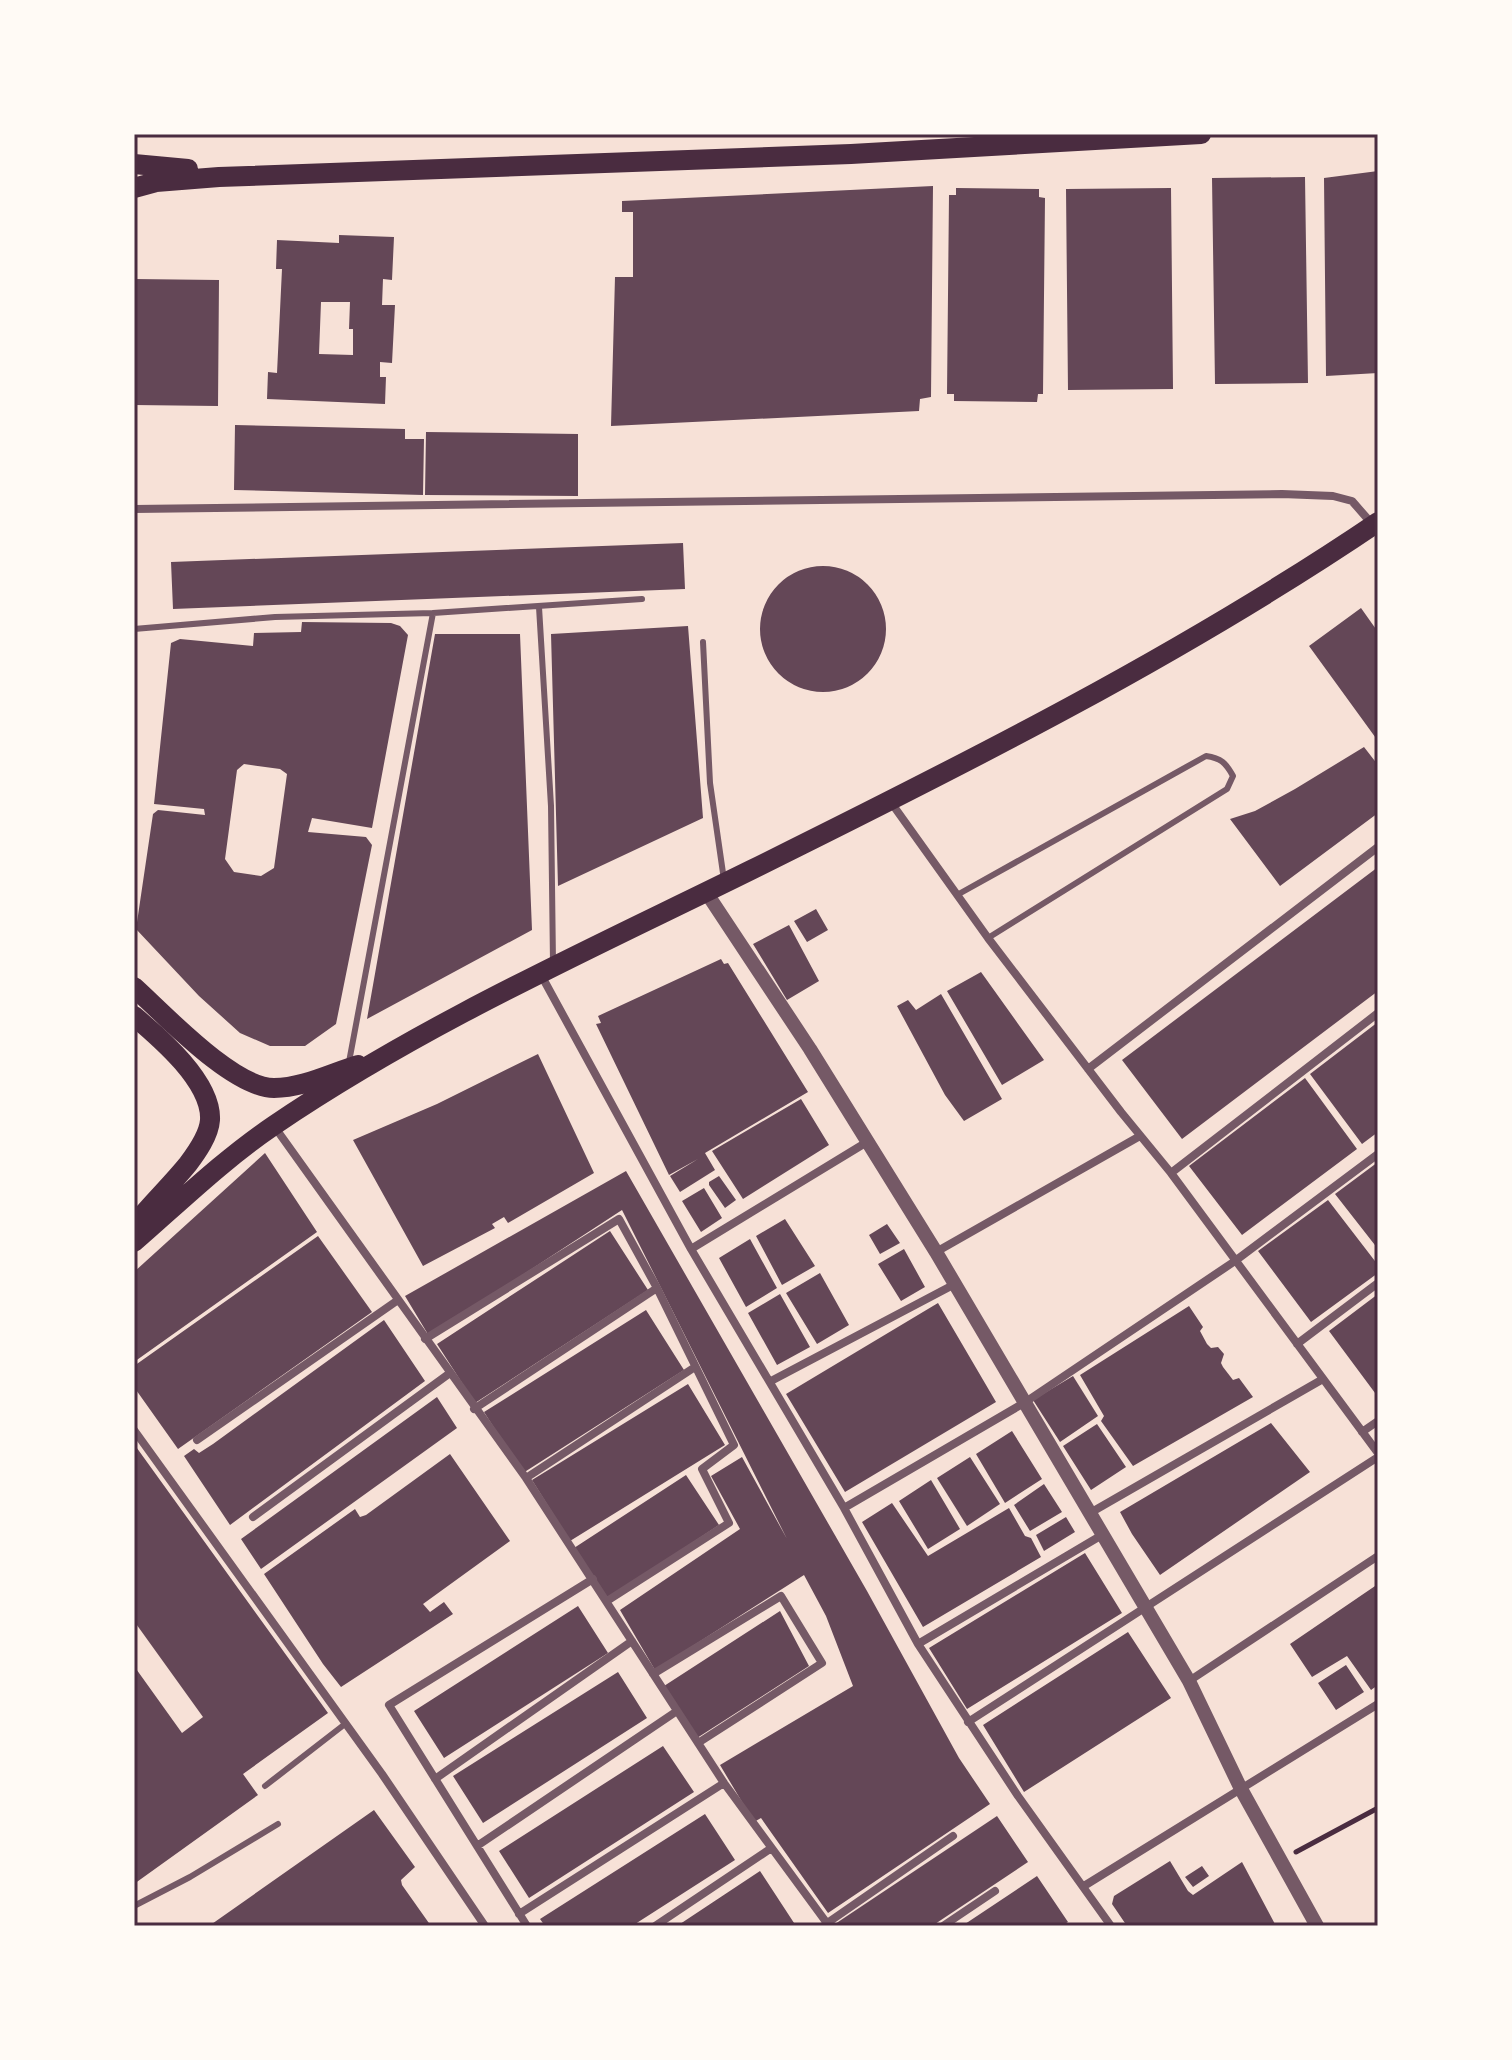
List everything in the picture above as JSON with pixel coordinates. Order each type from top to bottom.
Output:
[{"type":"main road","points":[[134,188],[156,182],[219,177],[449,170],[1028,139],[1201,134]]},
{"type":"main road","points":[[134,164],[184,168],[219,177]]},
{"type":"main road","points":[[134,1242],[230,1157],[373,1060],[546,970],[998,745],[1268,594],[1376,526]]},
{"type":"main road","points":[[134,987],[226,1070],[270,1089],[294,1087],[373,1060]]},
{"type":"main road","points":[[134,1016],[184,1064],[200,1088],[209,1110],[210,1123],[190,1161],[134,1225]]},
{"type":"street","points":[[134,509],[1282,494],[1333,496],[1352,501],[1376,526]]},
{"type":"street","points":[[889,801],[988,938],[1171,1173],[1378,1455],[968,1722]]},
{"type":"street","points":[[1088,1069],[1378,847]]},
{"type":"street","points":[[715,888],[936,1252],[1189,1681],[1241,1789],[1317,1926]]},
{"type":"street","points":[[546,970],[691,1249],[844,1508],[918,1644],[1018,1796],[1111,1926]]},
{"type":"street","points":[[1171,1173],[1378,1013]]},
{"type":"street","points":[[273,1125],[526,1478],[724,1783],[826,1925],[953,1836]]},
{"type":"street","points":[[936,1252],[1140,1136]]},
{"type":"street","points":[[691,1249],[867,1142]]},
{"type":"street","points":[[844,1508],[1024,1403],[1235,1261],[1378,1154]]},
{"type":"street","points":[[425,1339],[619,1219],[657,1288],[734,1445],[702,1469],[729,1523],[607,1601]]},
{"type":"street","points":[[1297,1344],[1378,1283]]},
{"type":"street","points":[[771,1381],[955,1284]]},
{"type":"street","points":[[474,1409],[657,1288]]},
{"type":"street","points":[[197,1440],[398,1300]]},
{"type":"street","points":[[526,1478],[695,1367]]},
{"type":"street","points":[[253,1517],[450,1373]]},
{"type":"street","points":[[1090,1513],[1323,1379]]},
{"type":"street","points":[[1362,1432],[1378,1421]]},
{"type":"street","points":[[134,1430],[345,1724],[485,1926]]},
{"type":"street","points":[[918,1644],[1102,1535]]},
{"type":"street","points":[[1189,1681],[1378,1556]]},
{"type":"street","points":[[527,1926],[389,1705],[593,1579]]},
{"type":"street","points":[[653,1674],[781,1596],[822,1663],[698,1743]]},
{"type":"street","points":[[435,1779],[632,1641]]},
{"type":"street","points":[[1084,1886],[1378,1704]]},
{"type":"street","points":[[477,1846],[677,1711]]},
{"type":"street","points":[[519,1914],[724,1783]]},
{"type":"street","points":[[655,1926],[770,1849]]},
{"type":"street","points":[[943,1926],[995,1891]]},
{"type":"lane","points":[[134,629],[275,617],[433,613],[642,599]]},
{"type":"lane","points":[[539,607],[551,806],[546,970]]},
{"type":"lane","points":[[348,1068],[433,613]]},
{"type":"lane","points":[[703,642],[715,888]]},
{"type":"lane","points":[[957,895],[1206,756],[1227,764],[1233,776],[1227,789],[988,938]]},
{"type":"lane","points":[[265,1786],[345,1724]]},
{"type":"lane","points":[[134,1906],[190,1877],[278,1824]]},
{"type":"path","points":[[1281,1860],[1378,1808]]},
{"type":"building","points":[[1378,171],[1378,373],[1326,376],[1324,178]]},
{"type":"building","points":[[1305,177],[1308,383],[1215,384],[1212,178]]},
{"type":"building","points":[[933,186],[931,397],[920,399],[919,411],[611,426],[615,277],[633,277],[633,212],[622,212],[622,201]]},
{"type":"building","points":[[956,188],[1039,189],[1039,197],[1045,198],[1043,394],[1038,394],[1037,402],[954,401],[954,394],[947,394],[949,195],[956,195]]},
{"type":"building","points":[[1171,188],[1173,389],[1068,390],[1066,189]]},
{"type":"building","points":[[339,235],[394,237],[392,280],[383,279],[382,305],[395,305],[392,363],[380,362],[380,377],[386,377],[385,404],[267,399],[268,372],[277,373],[282,269],[276,269],[277,240],[339,243]],"holes":[[[321,302],[350,302],[349,329],[353,329],[353,355],[319,354]]]},
{"type":"building","points":[[134,279],[219,280],[218,406],[134,405]]},
{"type":"building","points":[[235,425],[405,429],[405,439],[424,439],[423,495],[234,490]]},
{"type":"building","points":[[426,432],[578,434],[578,496],[425,495]]},
{"type":"building","points":[[683,543],[685,589],[173,609],[171,562]]},
{"type":"building","points":[[823,566],[847,571],[867,585],[881,605],[886,629],[881,653],[867,673],[847,687],[823,692],[799,687],[779,673],[765,653],[760,629],[765,605],[779,585],[799,571]]},
{"type":"building","points":[[1361,608],[1378,632],[1378,741],[1309,646]]},
{"type":"building","points":[[302,622],[391,623],[400,626],[408,635],[372,828],[312,818],[308,832],[366,837],[372,845],[336,1024],[305,1046],[270,1046],[240,1033],[199,996],[136,929],[153,814],[158,810],[205,815],[204,809],[154,804],[171,643],[180,639],[253,646],[254,633],[301,632]],"holes":[[[244,764],[280,769],[287,774],[274,868],[261,876],[234,872],[225,859],[237,770]]]},
{"type":"building","points":[[688,626],[703,818],[558,886],[551,634]]},
{"type":"building","points":[[435,634],[520,634],[532,930],[367,1019]]},
{"type":"building","points":[[1364,747],[1378,765],[1378,813],[1280,886],[1230,819],[1255,811]]},
{"type":"building","points":[[1378,867],[1378,991],[1182,1139],[1122,1060]]},
{"type":"building","points":[[816,909],[828,930],[807,942],[794,921]]},
{"type":"building","points":[[789,925],[819,981],[787,1000],[753,944]]},
{"type":"building","points":[[721,959],[724,964],[728,963],[808,1092],[705,1153],[715,1170],[680,1192],[670,1176],[698,1159],[669,1175],[596,1024],[601,1023],[598,1016]]},
{"type":"building","points":[[981,972],[1044,1060],[1002,1085],[947,991]]},
{"type":"building","points":[[941,994],[1002,1099],[964,1121],[945,1095],[897,1006],[908,1000],[916,1010]]},
{"type":"building","points":[[1378,1022],[1378,1132],[1362,1144],[1310,1074]]},
{"type":"building","points":[[538,1054],[594,1173],[508,1223],[504,1217],[492,1224],[495,1228],[423,1266],[353,1140],[437,1104]]},
{"type":"building","points":[[1305,1078],[1357,1149],[1242,1235],[1189,1166]]},
{"type":"building","points":[[801,1099],[829,1145],[743,1199],[712,1151]]},
{"type":"building","points":[[265,1153],[317,1232],[134,1362],[134,1272]]},
{"type":"building","points":[[1378,1162],[1378,1249],[1335,1194]]},
{"type":"building","points":[[626,1171],[959,1758],[990,1804],[828,1913],[761,1818],[754,1822],[720,1765],[853,1686],[826,1616],[804,1575],[655,1670],[620,1610],[740,1529],[711,1476],[742,1457],[787,1539],[622,1210],[429,1336],[405,1296]]},
{"type":"building","points":[[719,1176],[736,1200],[725,1208],[709,1185]]},
{"type":"building","points":[[704,1188],[722,1218],[701,1232],[682,1201]]},
{"type":"building","points":[[1328,1200],[1378,1265],[1378,1273],[1311,1322],[1258,1251]]},
{"type":"building","points":[[785,1219],[815,1266],[782,1285],[756,1236]]},
{"type":"building","points":[[887,1224],[900,1243],[880,1254],[869,1235]]},
{"type":"building","points":[[610,1231],[648,1290],[475,1403],[437,1344]]},
{"type":"building","points":[[318,1236],[372,1312],[178,1449],[134,1387],[134,1366]]},
{"type":"building","points":[[750,1239],[777,1288],[746,1307],[719,1258]]},
{"type":"building","points":[[904,1249],[925,1287],[901,1301],[878,1264]]},
{"type":"building","points":[[820,1273],[849,1325],[817,1344],[786,1293]]},
{"type":"building","points":[[780,1294],[810,1347],[777,1365],[748,1313]]},
{"type":"building","points":[[1378,1294],[1378,1397],[1329,1331]]},
{"type":"building","points":[[938,1303],[996,1402],[845,1492],[786,1394]]},
{"type":"building","points":[[1189,1306],[1203,1327],[1200,1331],[1207,1344],[1211,1348],[1218,1347],[1224,1354],[1223,1367],[1233,1380],[1239,1378],[1253,1397],[1133,1466],[1101,1421],[1104,1416],[1080,1375]]},
{"type":"building","points":[[646,1310],[684,1370],[523,1473],[484,1412]]},
{"type":"building","points":[[384,1320],[425,1381],[230,1525],[184,1456],[194,1449],[199,1453],[213,1444]]},
{"type":"building","points":[[1073,1376],[1098,1416],[1060,1442],[1033,1400]]},
{"type":"building","points":[[688,1384],[725,1445],[570,1541],[532,1480]]},
{"type":"building","points":[[437,1397],[457,1428],[261,1569],[241,1539]]},
{"type":"building","points":[[1271,1423],[1310,1472],[1160,1575],[1120,1512]]},
{"type":"building","points":[[1097,1424],[1126,1467],[1091,1490],[1063,1446]]},
{"type":"building","points":[[1012,1431],[1042,1479],[1005,1503],[976,1454]]},
{"type":"building","points":[[134,1444],[328,1713],[243,1774],[258,1795],[134,1884],[134,1666],[182,1733],[203,1717],[134,1621]]},
{"type":"building","points":[[450,1454],[510,1541],[423,1604],[430,1612],[444,1602],[453,1614],[341,1687],[264,1574],[355,1509],[360,1517],[366,1515]]},
{"type":"building","points":[[970,1457],[1000,1504],[967,1526],[937,1478]]},
{"type":"building","points":[[686,1475],[719,1525],[607,1599],[574,1548]]},
{"type":"building","points":[[931,1480],[960,1529],[928,1549],[899,1501]]},
{"type":"building","points":[[1044,1484],[1062,1512],[1030,1531],[1014,1505]]},
{"type":"building","points":[[892,1503],[928,1556],[1009,1508],[1041,1557],[923,1627],[862,1522]]},
{"type":"building","points":[[1066,1517],[1075,1532],[1044,1551],[1036,1535]]},
{"type":"building","points":[[1085,1553],[1122,1613],[967,1709],[929,1648]]},
{"type":"building","points":[[1378,1584],[1378,1685],[1371,1690],[1347,1656],[1312,1677],[1290,1644]]},
{"type":"building","points":[[578,1606],[608,1653],[444,1758],[414,1711]]},
{"type":"building","points":[[780,1611],[809,1666],[697,1738],[664,1686]]},
{"type":"building","points":[[1128,1632],[1171,1698],[1024,1792],[983,1725]]},
{"type":"building","points":[[1346,1665],[1364,1692],[1336,1710],[1318,1683]]},
{"type":"building","points":[[618,1672],[647,1718],[483,1823],[453,1776]]},
{"type":"building","points":[[663,1746],[694,1792],[529,1898],[499,1851]]},
{"type":"building","points":[[374,1810],[415,1867],[401,1880],[402,1885],[431,1926],[209,1926]]},
{"type":"building","points":[[705,1814],[735,1860],[632,1926],[545,1926],[540,1919]]},
{"type":"building","points":[[997,1816],[1028,1862],[932,1926],[835,1924]]},
{"type":"building","points":[[1170,1861],[1193,1895],[1242,1862],[1276,1926],[1127,1926],[1112,1904],[1114,1896]]},
{"type":"building","points":[[1202,1866],[1209,1876],[1193,1887],[1185,1877]]},
{"type":"building","points":[[760,1871],[796,1926],[677,1926]]},
{"type":"building","points":[[1037,1876],[1068,1922],[1061,1926],[962,1926]]}]
